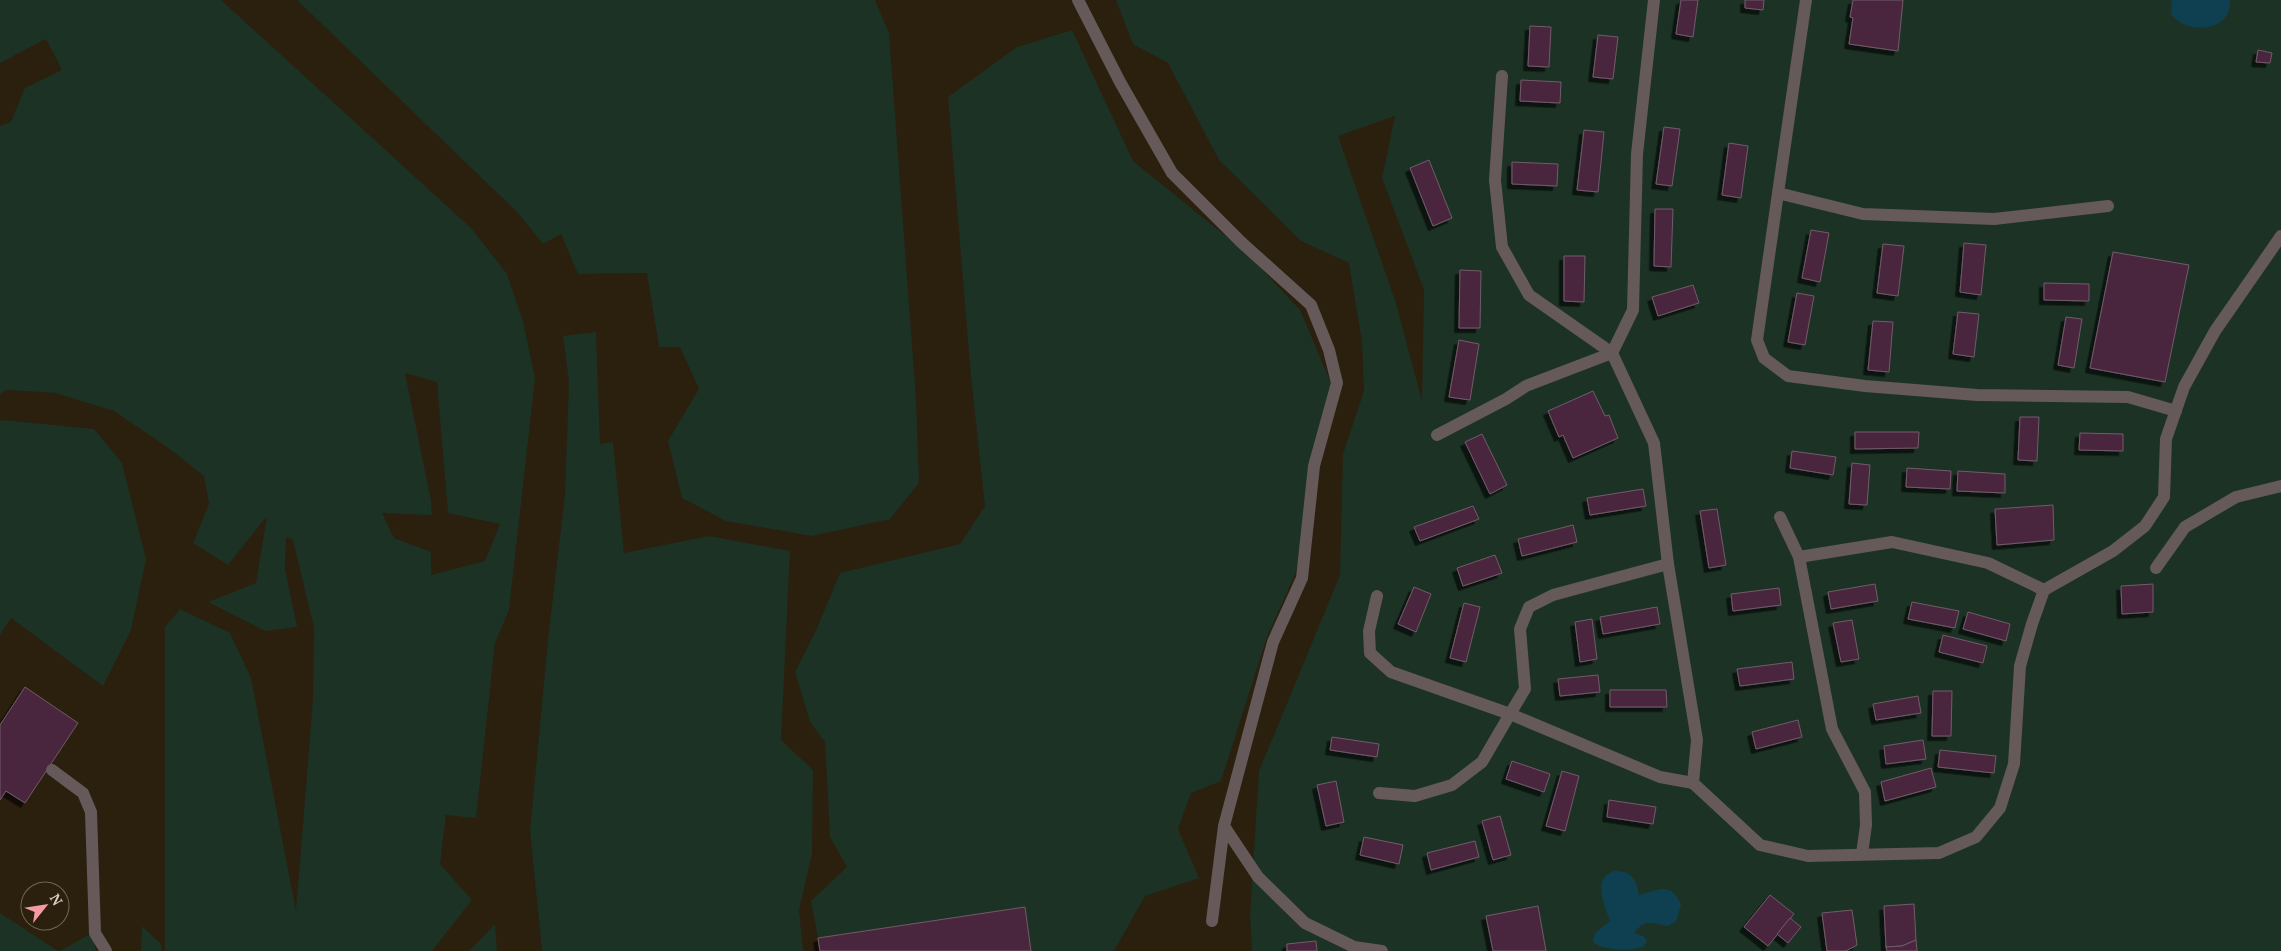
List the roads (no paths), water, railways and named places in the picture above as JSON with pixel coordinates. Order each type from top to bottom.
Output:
[{"type":"street","points":[[1078,0],[1120,82],[1172,173],[1241,242],[1311,305],[1329,350],[1337,383],[1314,466],[1302,578],[1273,642],[1224,826],[1212,920]]},
{"type":"street","points":[[1437,435],[1506,399],[1526,386],[1612,353],[1634,310],[1637,154],[1654,0]]},
{"type":"street","points":[[1806,0],[1757,340],[1764,358],[1788,376],[1865,386],[1978,395],[2128,397],[2176,411]]},
{"type":"street","points":[[1502,76],[1495,180],[1502,247],[1529,294],[1612,353],[1654,443],[1668,564],[1697,740],[1693,783]]},
{"type":"street","points":[[1778,193],[1863,214],[1994,218],[2108,206]]},
{"type":"street","points":[[1377,596],[1369,631],[1370,653],[1391,672],[1510,714],[1660,777],[1693,783],[1760,845],[1808,856],[1938,853],[1976,837],[2000,808],[2014,764],[2020,666],[2044,590],[2113,551],[2145,526],[2164,497],[2166,439],[2184,387],[2215,331],[2281,236]]},
{"type":"street","points":[[2156,568],[2185,527],[2236,497],[2281,486]]},
{"type":"street","points":[[1780,517],[1799,557],[1832,729],[1864,792],[1866,825],[1862,854]]},
{"type":"street","points":[[1799,557],[1892,542],[1988,563],[2044,590]]},
{"type":"street","points":[[1379,793],[1415,796],[1452,785],[1482,762],[1525,689],[1520,630],[1529,607],[1553,595],[1668,564]]},
{"type":"street","points":[[52,770],[83,793],[92,812],[94,933],[106,951]]},
{"type":"street","points":[[1224,826],[1258,877],[1305,922],[1354,947],[1382,951]]},
{"type":"water","points":[[2172,0],[2230,0],[2229,11],[2224,19],[2216,24],[2197,28],[2187,26],[2171,14]]},
{"type":"water","points":[[1614,871],[1629,874],[1635,880],[1639,895],[1664,889],[1669,890],[1677,897],[1681,905],[1676,921],[1668,926],[1649,923],[1641,926],[1634,933],[1643,936],[1647,941],[1643,947],[1616,949],[1603,947],[1593,942],[1595,933],[1610,921],[1603,900],[1601,886],[1607,875]]}]
